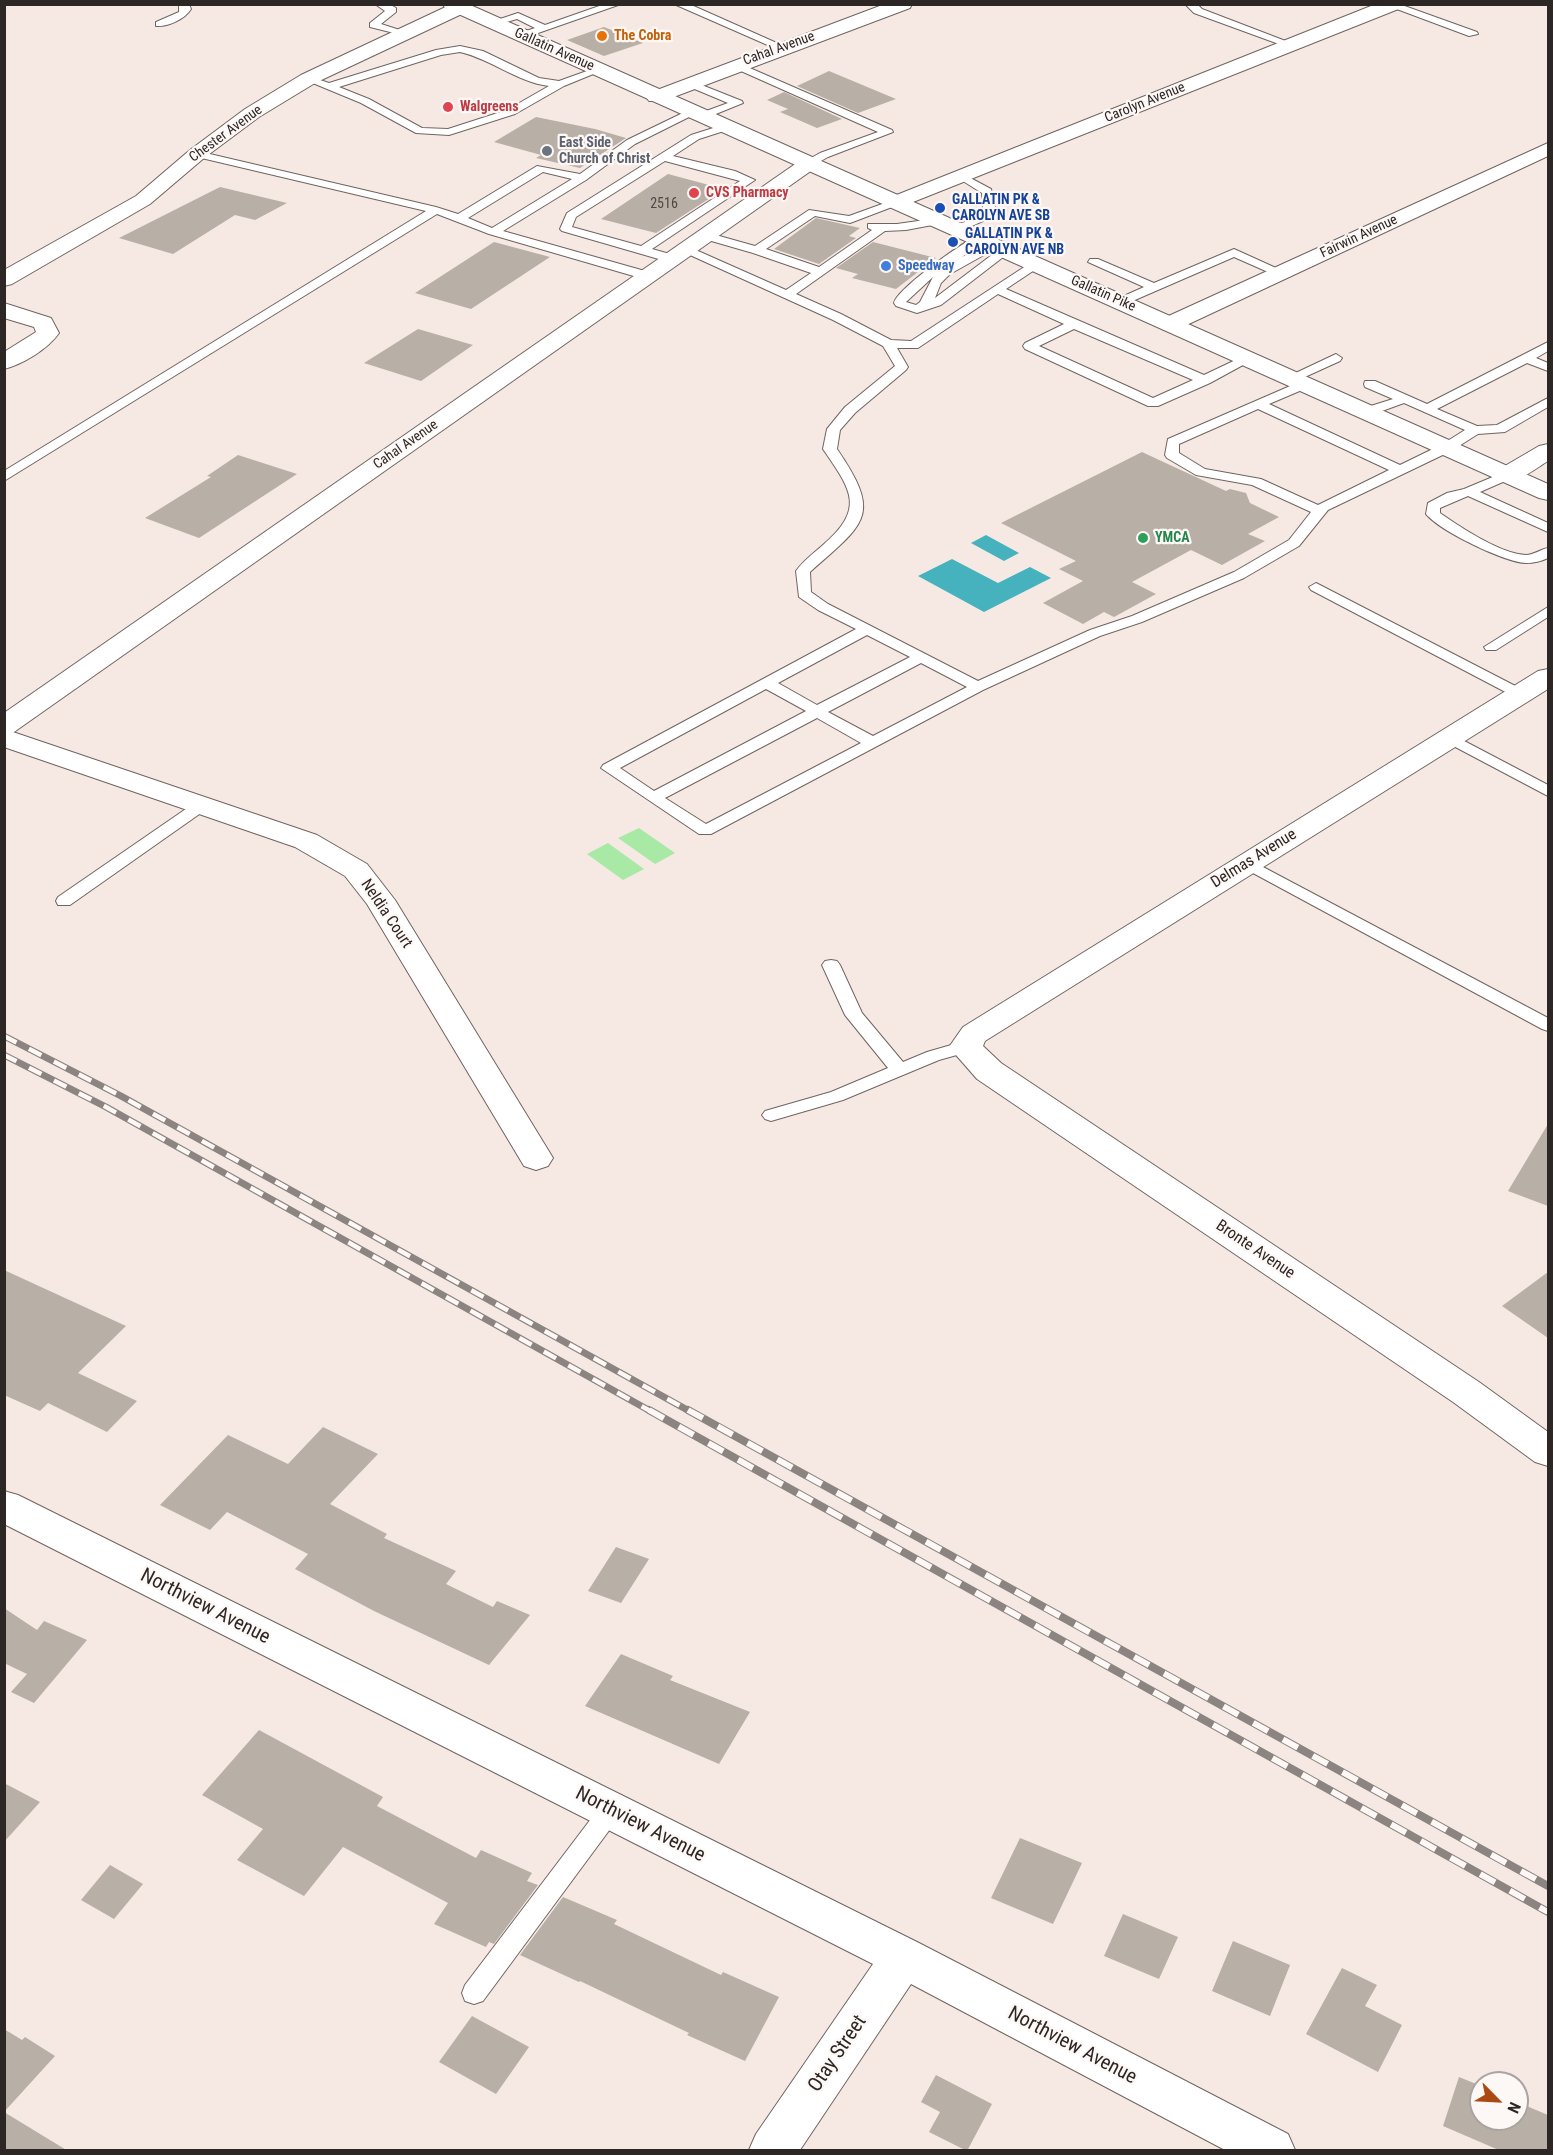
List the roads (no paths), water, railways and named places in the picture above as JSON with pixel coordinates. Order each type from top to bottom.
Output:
[{"type":"street","name":"Cahal Avenue","points":[[656,97],[903,4]]},
{"type":"street","name":"Carolyn Avenue","points":[[896,202],[1392,5]]},
{"type":"street","name":"Chester Avenue","points":[[4,279],[143,200],[197,154],[252,113],[308,79],[456,6]]},
{"type":"street","name":"Gallatin Avenue","points":[[456,6],[656,97]]},
{"type":"street","name":"Gallatin Pike","points":[[656,97],[1548,493]]},
{"type":"street","name":"Fairwin Avenue","points":[[1170,324],[1548,149]]},
{"type":"street","name":"Cahal Avenue","points":[[4,726],[808,164]]},
{"type":"street","points":[[4,310],[43,323],[48,333],[37,343],[4,362]]},
{"type":"street","points":[[1507,475],[1548,451]]},
{"type":"street","name":"Delmas Avenue","points":[[965,1047],[974,1034],[1548,677]]},
{"type":"street","name":"Neldia Court","points":[[4,737],[306,841],[356,870],[380,900],[536,1158]]},
{"type":"street","name":"Bronte Avenue","points":[[965,1047],[989,1071],[1466,1392],[1548,1452]]},
{"type":"street","name":"Northview Avenue","points":[[4,1506],[903,1957],[1271,2151]]},
{"type":"street","name":"Otay Street","points":[[773,2151],[903,1957]]},
{"type":"lane","points":[[160,24],[183,14],[186,9],[184,4]]},
{"type":"lane","points":[[380,4],[392,10],[374,25],[402,34]]},
{"type":"lane","points":[[521,36],[615,4]]},
{"type":"lane","points":[[680,4],[783,48]]},
{"type":"lane","points":[[1190,4],[1198,10],[1291,45]]},
{"type":"lane","points":[[1392,5],[1473,34]]},
{"type":"lane","points":[[493,23],[518,16],[544,28]]},
{"type":"lane","points":[[329,87],[440,52],[460,49],[479,53],[537,81],[560,84]]},
{"type":"lane","points":[[736,65],[888,132],[824,155],[808,164]]},
{"type":"lane","points":[[308,79],[365,101],[420,131],[449,132],[511,112],[560,84],[598,70]]},
{"type":"lane","points":[[494,232],[582,178],[632,142],[696,114],[738,103],[689,83]]},
{"type":"lane","points":[[726,127],[695,137],[571,215],[566,229],[643,250],[679,254],[787,295],[837,317],[888,344],[914,345],[1035,264]]},
{"type":"lane","points":[[197,154],[436,210],[494,232],[648,276]]},
{"type":"lane","points":[[643,250],[749,180],[663,157]]},
{"type":"lane","points":[[458,219],[541,168],[582,178]]},
{"type":"lane","points":[[758,250],[781,239],[813,212],[882,228],[948,225],[984,218],[989,210],[990,200],[987,191],[961,176]]},
{"type":"lane","points":[[850,220],[896,202]]},
{"type":"lane","points":[[4,477],[436,210]]},
{"type":"lane","points":[[787,295],[882,228]]},
{"type":"lane","points":[[705,236],[758,250],[820,272]]},
{"type":"lane","points":[[846,238],[862,242]]},
{"type":"lane","points":[[925,305],[935,281],[954,266],[993,245]]},
{"type":"lane","points":[[993,245],[937,302],[917,309],[905,307],[900,303],[901,298],[926,276],[993,245]]},
{"type":"lane","points":[[829,251],[844,255]]},
{"type":"lane","points":[[1122,302],[1234,253],[1281,273]]},
{"type":"lane","points":[[1094,262],[1154,287]]},
{"type":"lane","points":[[997,290],[1205,380]]},
{"type":"lane","points":[[1074,324],[1029,346],[1153,403],[1248,359]]},
{"type":"lane","points":[[888,344],[902,367],[850,410],[834,429],[830,449],[850,476],[859,501],[856,521],[803,571],[804,594],[823,607],[978,687]]},
{"type":"lane","points":[[1427,409],[1548,346]]},
{"type":"lane","points":[[1320,511],[1257,482],[1201,472],[1172,455],[1173,442],[1258,405],[1336,358]]},
{"type":"lane","points":[[1526,358],[1548,367]]},
{"type":"lane","points":[[1370,384],[1476,430],[1500,429],[1548,402]]},
{"type":"lane","points":[[1366,412],[1404,399]]},
{"type":"lane","points":[[1258,405],[1400,470]]},
{"type":"lane","points":[[867,629],[609,768],[705,831],[978,687],[1095,633],[1137,619],[1239,575],[1294,543],[1323,507],[1446,448],[1476,430]]},
{"type":"lane","points":[[1507,475],[1469,492],[1452,496],[1433,506],[1433,514],[1445,524],[1513,557],[1526,560],[1543,556],[1548,552]]},
{"type":"lane","points":[[1469,492],[1548,528]]},
{"type":"lane","points":[[1316,587],[1520,694]]},
{"type":"lane","points":[[1491,647],[1548,611]]},
{"type":"lane","points":[[654,797],[921,657]]},
{"type":"lane","points":[[766,683],[873,743]]},
{"type":"lane","points":[[1449,738],[1548,791]]},
{"type":"lane","points":[[64,901],[202,805]]},
{"type":"lane","points":[[1246,863],[1548,1025]]},
{"type":"lane","points":[[831,965],[854,1016],[899,1069]]},
{"type":"lane","points":[[771,1115],[837,1096],[899,1069],[965,1047]]},
{"type":"lane","points":[[474,1993],[611,1810]]},
{"type":"water","points":[[986,535],[1019,553],[1004,561],[971,543]]},
{"type":"water","points":[[952,559],[998,583],[1030,567],[1051,578],[984,612],[918,576]]},
{"type":"railway","points":[[4,1036],[121,1096],[691,1412]]},
{"type":"railway","points":[[4,1055],[106,1107],[652,1412]]},
{"type":"railway","points":[[649,1410],[1548,1912]]},
{"type":"railway","points":[[688,1410],[1548,1886]]},
{"type":"place","name":"The Cobra","points":[[602,36]]},
{"type":"place","name":"Walgreens","points":[[448,107]]},
{"type":"place","name":"East Side Church of Christ","points":[[547,151]]},
{"type":"place","name":"CVS Pharmacy","points":[[694,193]]},
{"type":"place","name":"GALLATIN PK & CAROLYN AVE SB","points":[[940,208]]},
{"type":"place","name":"GALLATIN PK & CAROLYN AVE NB","points":[[953,242]]},
{"type":"place","name":"Speedway","points":[[886,266]]},
{"type":"place","name":"YMCA","points":[[1143,538]]}]
